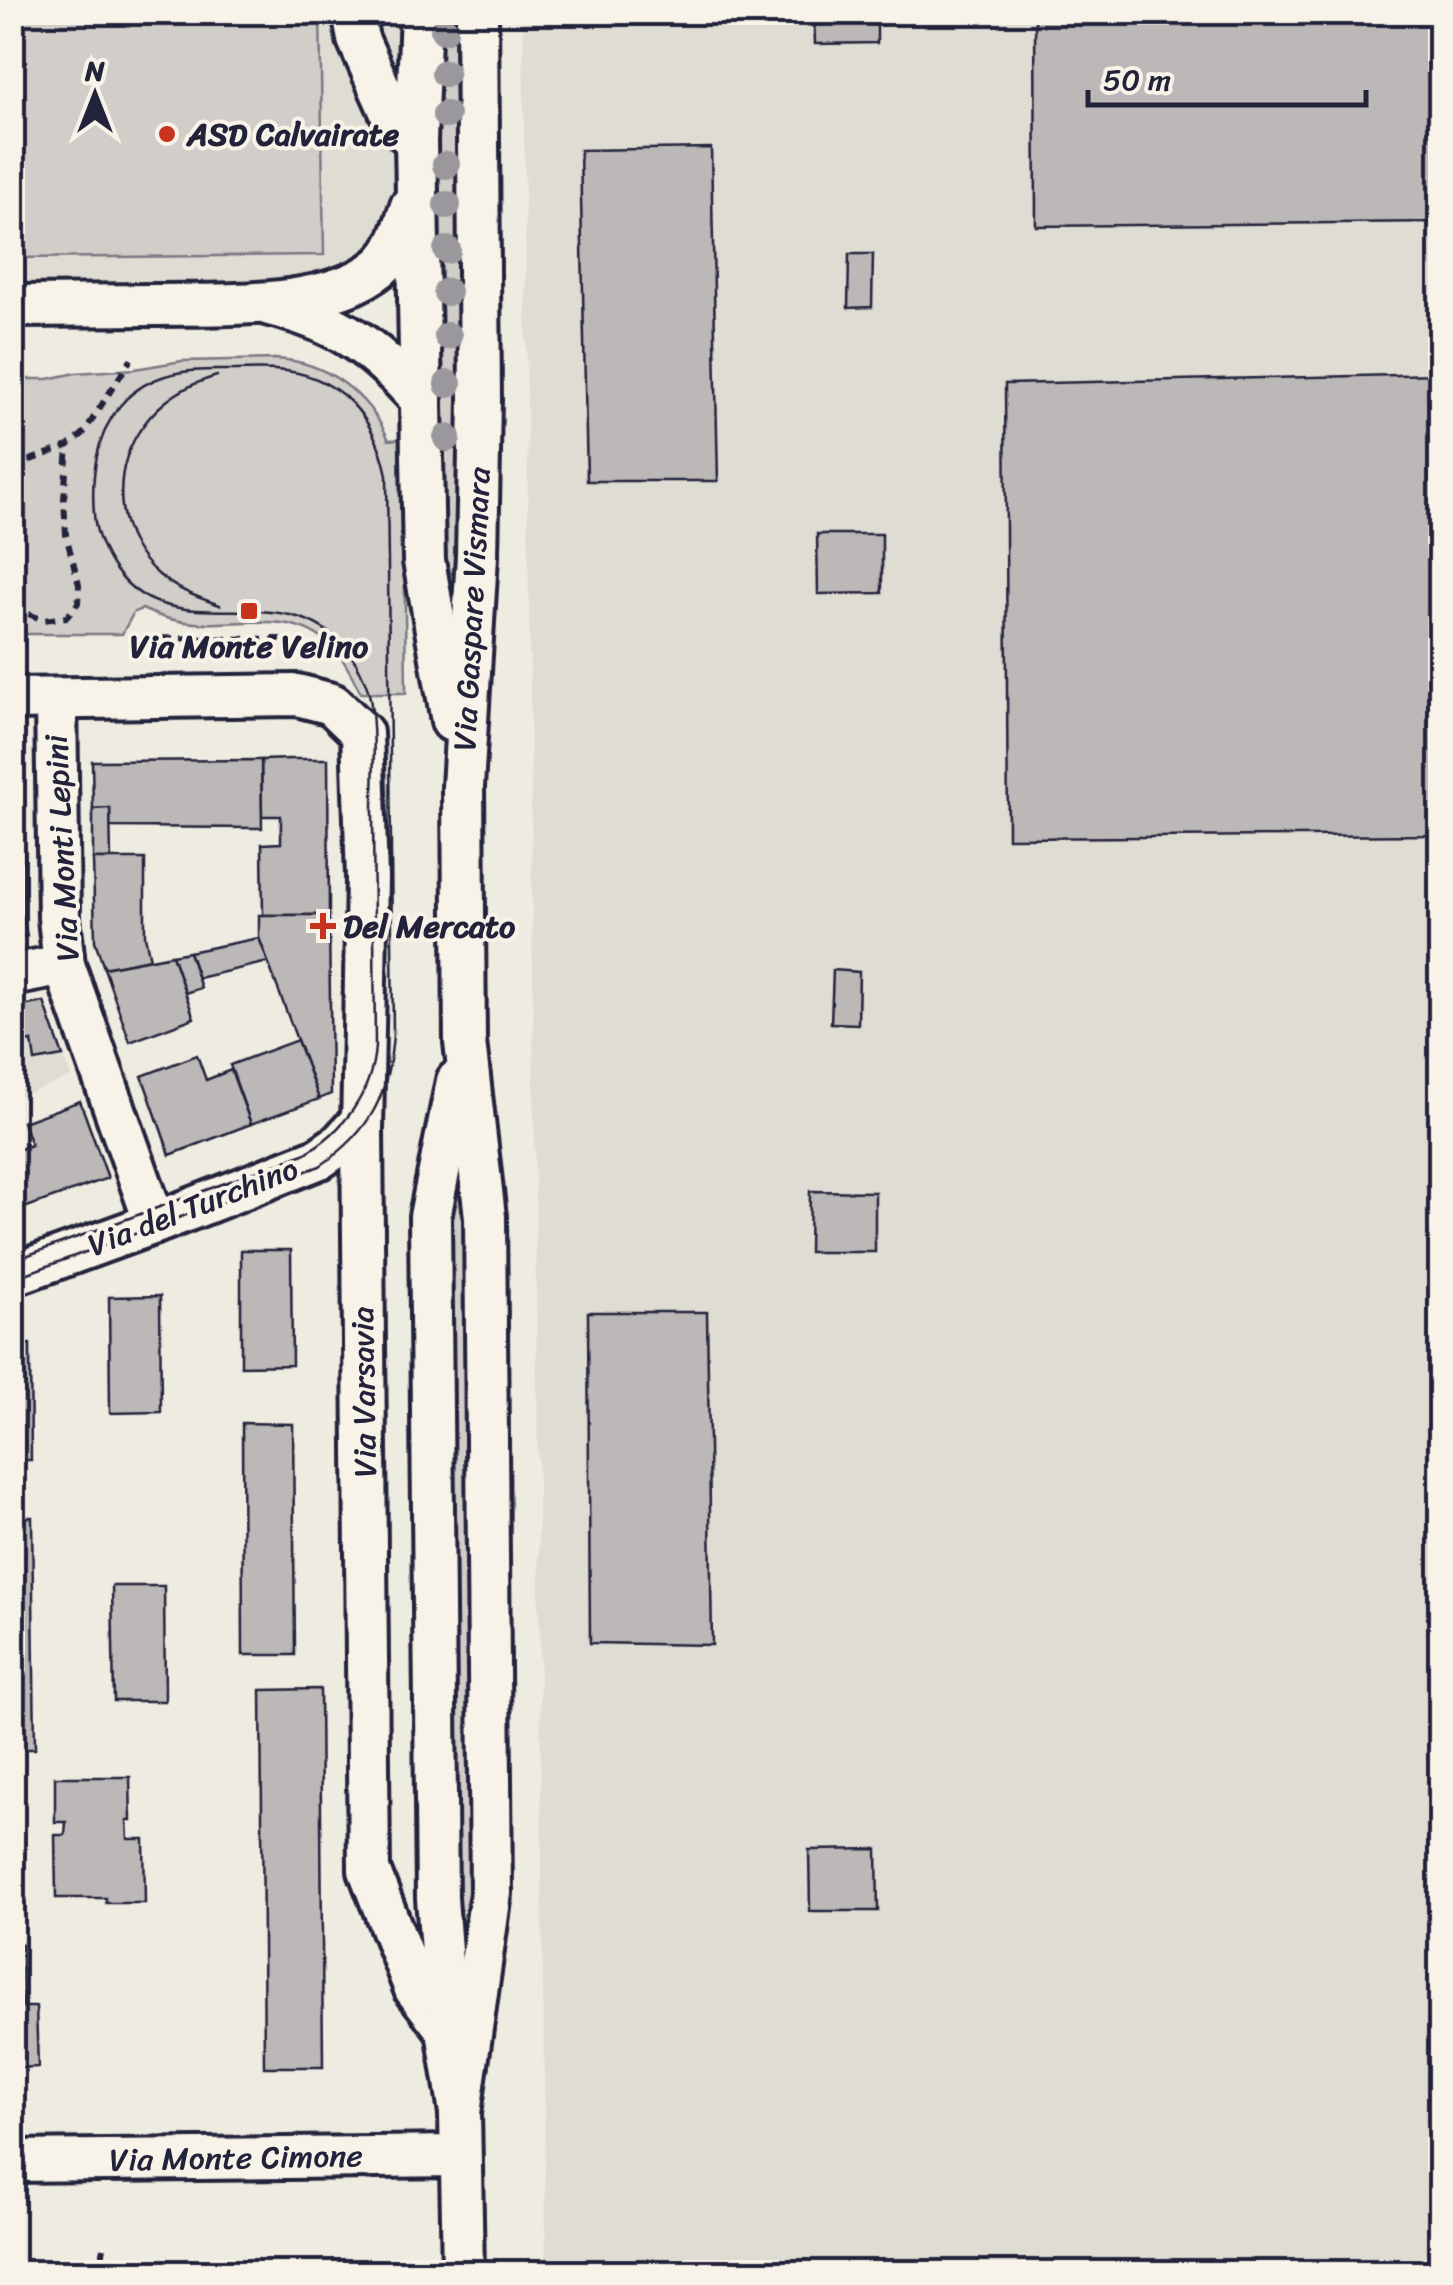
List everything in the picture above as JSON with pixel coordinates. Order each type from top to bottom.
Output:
[{"type":"street","points":[[353,12],[358,39],[395,122],[416,141]]},
{"type":"street","name":"Via Gaspare Vismara","points":[[421,12],[416,141],[424,561],[463,787]]},
{"type":"street","name":"Via Gaspare Vismara","points":[[463,787],[477,556],[480,419],[478,12]]},
{"type":"street","points":[[12,306],[261,303],[328,292],[360,280],[383,265],[398,242],[418,188]]},
{"type":"street","points":[[261,303],[302,313],[352,336],[395,371],[421,400]]},
{"type":"street","name":"Via Varsavia","points":[[56,699],[297,695],[332,704],[362,733],[366,878],[362,1120],[369,1870],[414,1989],[448,2030]]},
{"type":"street","points":[[12,699],[56,699]]},
{"type":"street","name":"Via Monti Lepini","points":[[56,699],[59,918],[64,966],[155,1223]]},
{"type":"street","name":"Via Varsavia","points":[[462,2272],[460,2113],[491,1893],[485,1217],[465,1042],[463,787]]},
{"type":"street","points":[[12,974],[64,966]]},
{"type":"street","name":"Via Varsavia","points":[[460,2113],[448,2030],[437,1898],[430,1217],[465,1042]]},
{"type":"street","name":"Via del Turchino","points":[[12,1275],[320,1158],[340,1144],[362,1120]]},
{"type":"street","name":"Via Monte Cimone","points":[[12,2161],[460,2156]]},
{"type":"path","points":[[12,468],[68,446],[83,434],[130,359]]},
{"type":"path","points":[[12,607],[43,620],[66,617],[78,603],[79,585],[66,536],[68,446]]},
{"type":"path","points":[[127,638],[289,639]]},
{"type":"path","points":[[99,2272],[104,2248]]},
{"type":"shaded area","points":[[454,12],[460,581],[457,583],[442,553],[436,24],[438,13]]},
{"type":"shaded area","name":"ASD Calvairate","points":[[12,13],[416,13],[394,236],[327,286],[13,304]]},
{"type":"shaded area","name":"ASD Calvairate","points":[[12,13],[320,13],[324,255],[13,258]]},
{"type":"shaded area","points":[[523,13],[1440,13],[1440,2272],[546,2272]]},
{"type":"shaded area","points":[[275,359],[312,366],[344,383],[370,408],[389,440],[403,439],[406,693],[361,693],[331,646],[300,627],[284,623],[188,622],[142,609],[134,612],[122,634],[13,634],[12,379],[48,379],[182,361]]},
{"type":"shaded area","points":[[44,1002],[71,1077],[13,1099],[13,1008]]},
{"type":"shaded area","points":[[465,1147],[472,1908],[460,1958],[455,1959],[449,1225]]},
{"type":"building","points":[[814,12],[877,12],[877,43],[815,44]]},
{"type":"building","points":[[1035,12],[1440,12],[1440,222],[1036,226]]},
{"type":"building","points":[[711,148],[718,481],[587,481],[580,150]]},
{"type":"building","points":[[849,254],[873,254],[872,307],[848,308]]},
{"type":"building","points":[[1440,374],[1440,835],[1008,838],[1005,384]]},
{"type":"building","points":[[817,534],[882,534],[882,593],[818,594]]},
{"type":"building","points":[[328,759],[329,915],[263,915],[262,844],[281,843],[281,816],[262,816],[261,760]]},
{"type":"building","points":[[261,760],[262,828],[110,827],[110,808],[93,809],[92,761]]},
{"type":"building","points":[[12,761],[21,761],[23,861],[12,861]]},
{"type":"building","points":[[110,808],[111,859],[93,859],[93,809]]},
{"type":"building","points":[[93,859],[145,859],[145,936],[150,959],[104,968],[95,941]]},
{"type":"building","points":[[12,861],[23,861],[23,918],[27,936],[12,939]]},
{"type":"building","points":[[259,915],[329,915],[331,1094],[319,1099],[259,938]]},
{"type":"building","points":[[259,938],[268,962],[198,978],[189,952]]},
{"type":"building","points":[[189,952],[201,988],[185,993],[172,955]]},
{"type":"building","points":[[172,955],[194,1018],[130,1042],[104,968]]},
{"type":"building","points":[[833,970],[859,972],[858,1024],[831,1023]]},
{"type":"building","points":[[44,1002],[63,1056],[35,1061],[32,1041],[12,1044],[12,1008]]},
{"type":"building","points":[[297,1040],[319,1099],[251,1124],[230,1065]]},
{"type":"building","points":[[197,1055],[206,1080],[231,1070],[251,1124],[170,1155],[142,1076]]},
{"type":"building","points":[[80,1101],[108,1178],[13,1212],[12,1152],[31,1145],[23,1122]]},
{"type":"building","points":[[810,1191],[875,1192],[875,1252],[809,1252]]},
{"type":"building","points":[[241,1250],[291,1250],[292,1365],[241,1366]]},
{"type":"building","points":[[160,1296],[161,1412],[110,1413],[109,1297]]},
{"type":"building","points":[[588,1312],[707,1312],[712,1645],[590,1643]]},
{"type":"building","points":[[30,1344],[31,1460],[12,1460],[12,1345]]},
{"type":"building","points":[[242,1423],[293,1424],[295,1655],[243,1655]]},
{"type":"building","points":[[12,1517],[32,1517],[35,1749],[12,1749]]},
{"type":"building","points":[[112,1586],[164,1586],[165,1701],[114,1701]]},
{"type":"building","points":[[320,1689],[323,2067],[264,2067],[261,1690]]},
{"type":"building","points":[[55,1777],[130,1777],[128,1839],[144,1839],[145,1903],[56,1898],[55,1835],[65,1835],[66,1822],[55,1822]]},
{"type":"building","points":[[877,1849],[878,1911],[810,1911],[809,1850]]},
{"type":"building","points":[[22,1944],[23,2007],[36,2007],[38,2067],[12,2068],[12,1945]]},
{"type":"tram line","points":[[12,1261],[304,1154],[343,1122],[368,1079],[375,1046],[374,740],[370,698],[363,676],[330,633],[299,618],[165,605],[136,591],[111,563],[97,533],[94,514],[95,468],[100,446],[107,426],[134,392],[153,381],[183,372],[210,370],[275,370],[317,379],[335,389],[363,417],[387,475],[393,1034],[382,1093],[364,1125],[320,1166],[12,1279]]},
{"type":"tram line","points":[[217,376],[175,395],[144,424],[125,462],[122,507],[134,544],[158,574],[195,596],[220,605]]},
{"type":"place","name":"ASD Calvairate","points":[[167,134]]},
{"type":"place","name":"Via Monte Velino","points":[[249,611]]},
{"type":"place","name":"Del Mercato","points":[[323,926]]}]
